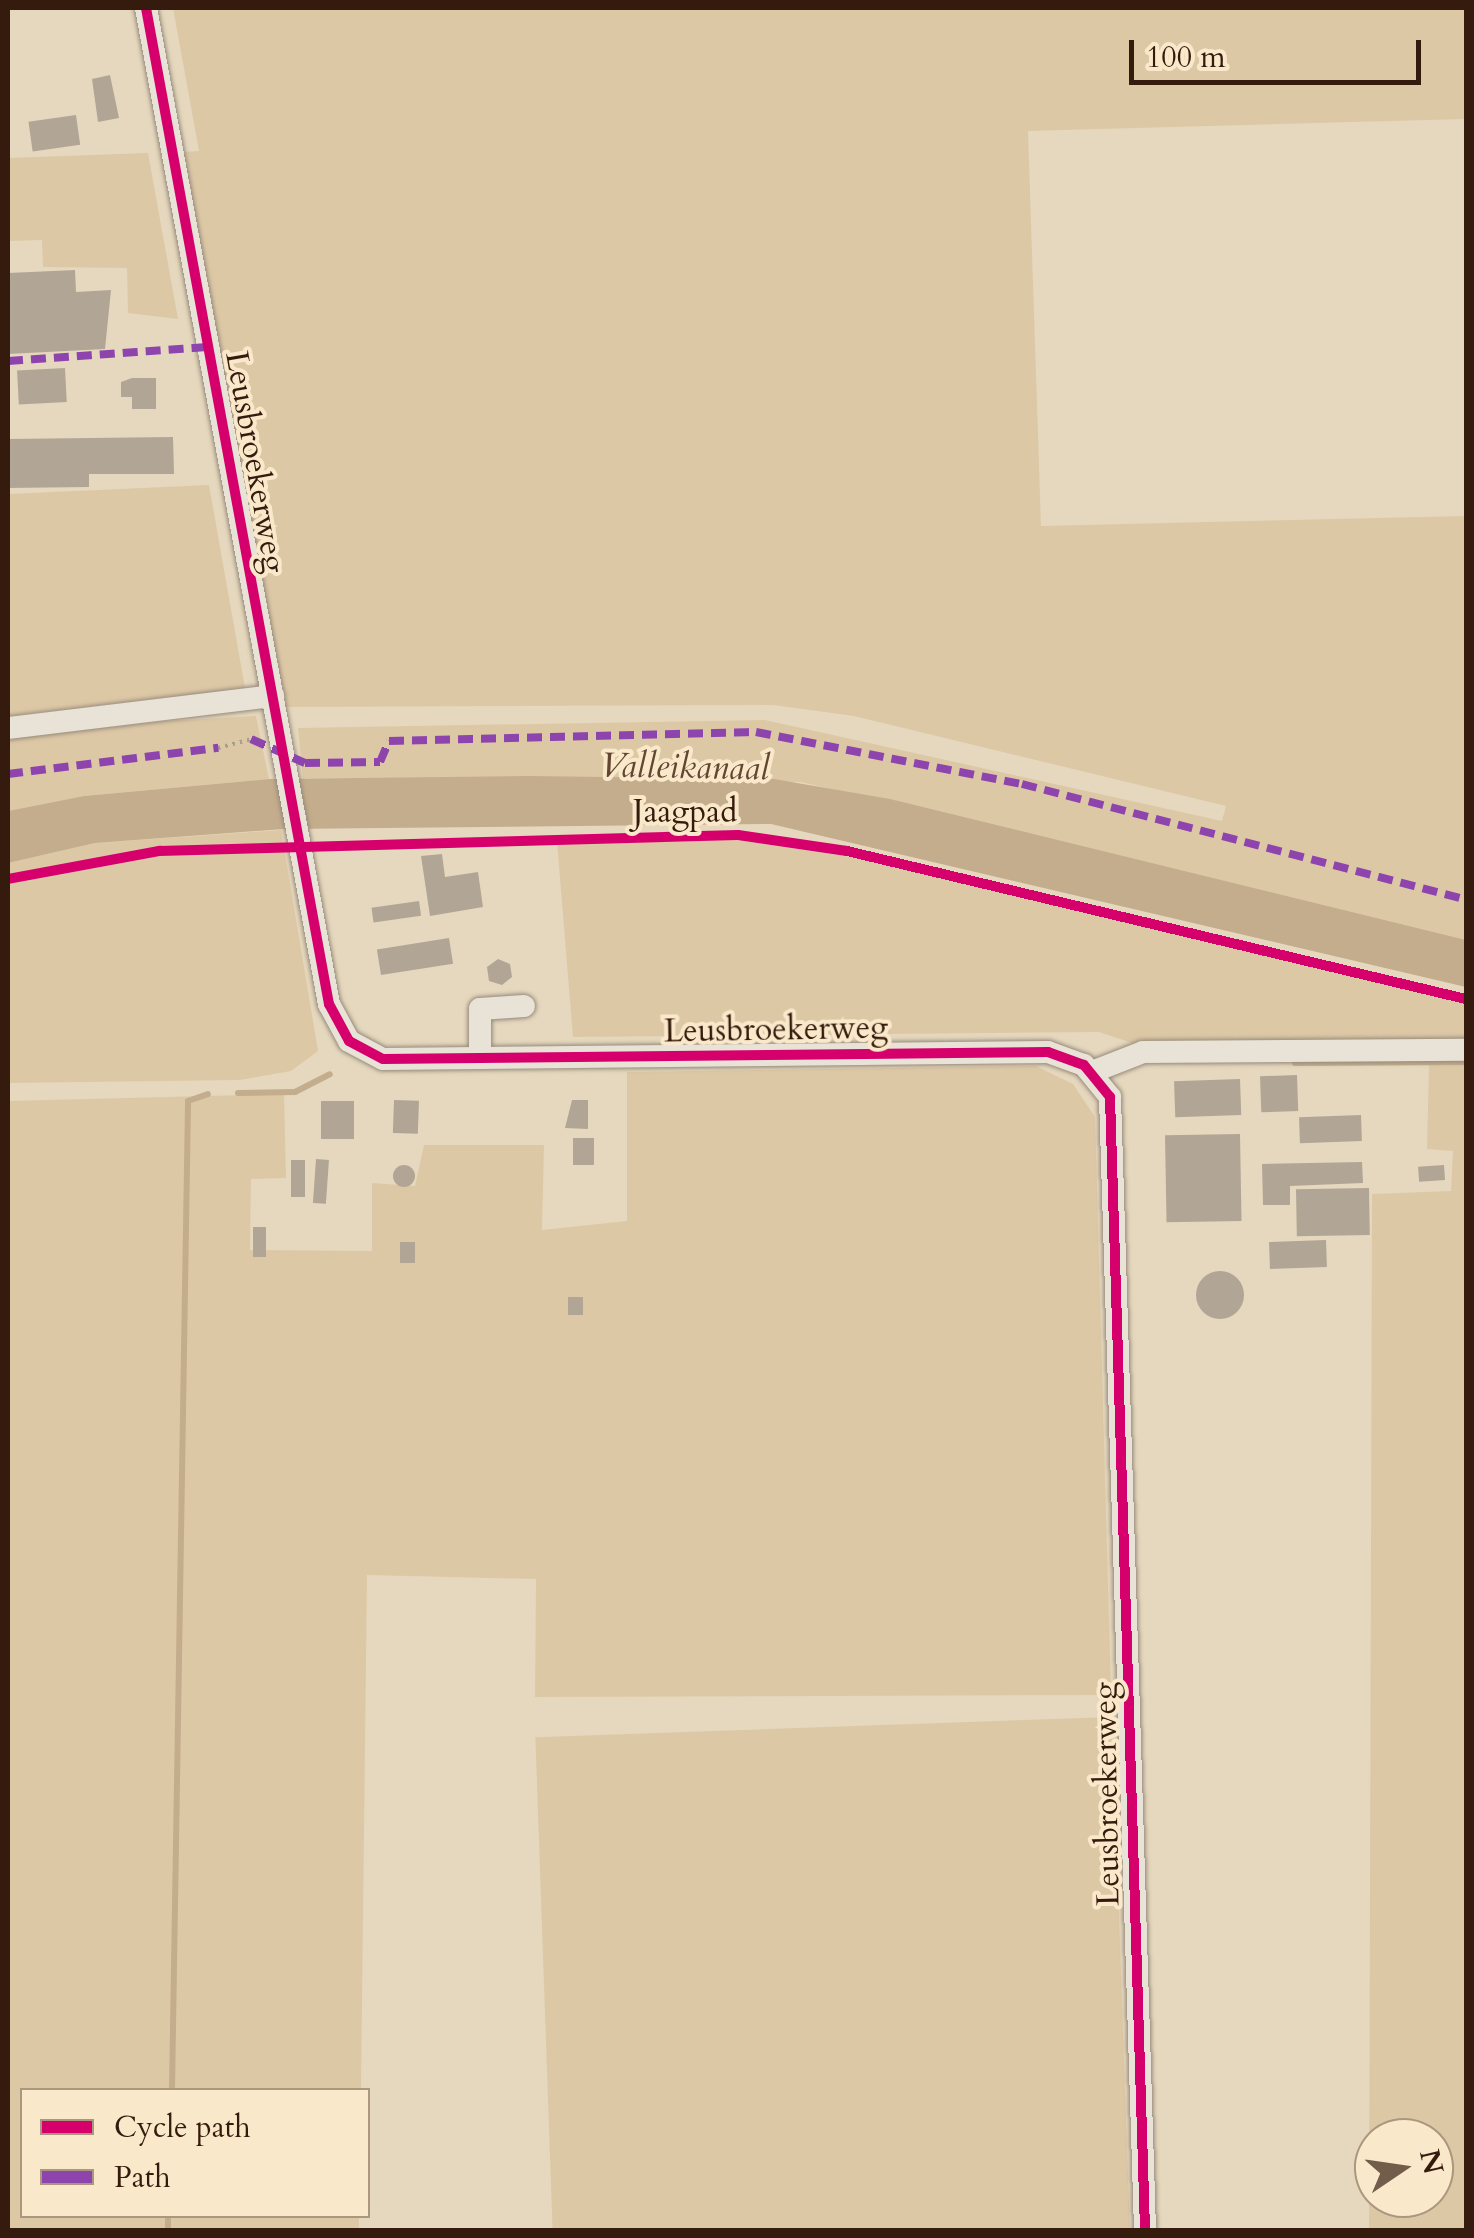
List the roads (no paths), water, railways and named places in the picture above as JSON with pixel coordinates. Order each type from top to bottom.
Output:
[{"type":"street","name":"Leusbroekerweg","points":[[146,8],[329,1004],[349,1041],[383,1060],[1048,1052],[1092,1072],[1116,1120],[1145,2230]]},
{"type":"street","points":[[8,728],[273,696]]},
{"type":"street","points":[[480,1058],[480,1009],[524,1006]]},
{"type":"street","points":[[1092,1072],[1143,1052],[1466,1050]]},
{"type":"waterway","points":[[1295,1063],[1466,1062]]},
{"type":"waterway","points":[[238,1093],[295,1092],[330,1074]]},
{"type":"waterway","points":[[172,2088],[188,1101],[208,1094]]},
{"type":"waterway","points":[[168,2218],[168,2230]]},
{"type":"water label","name":"Valleikanaal","points":[[685,767]]}]
